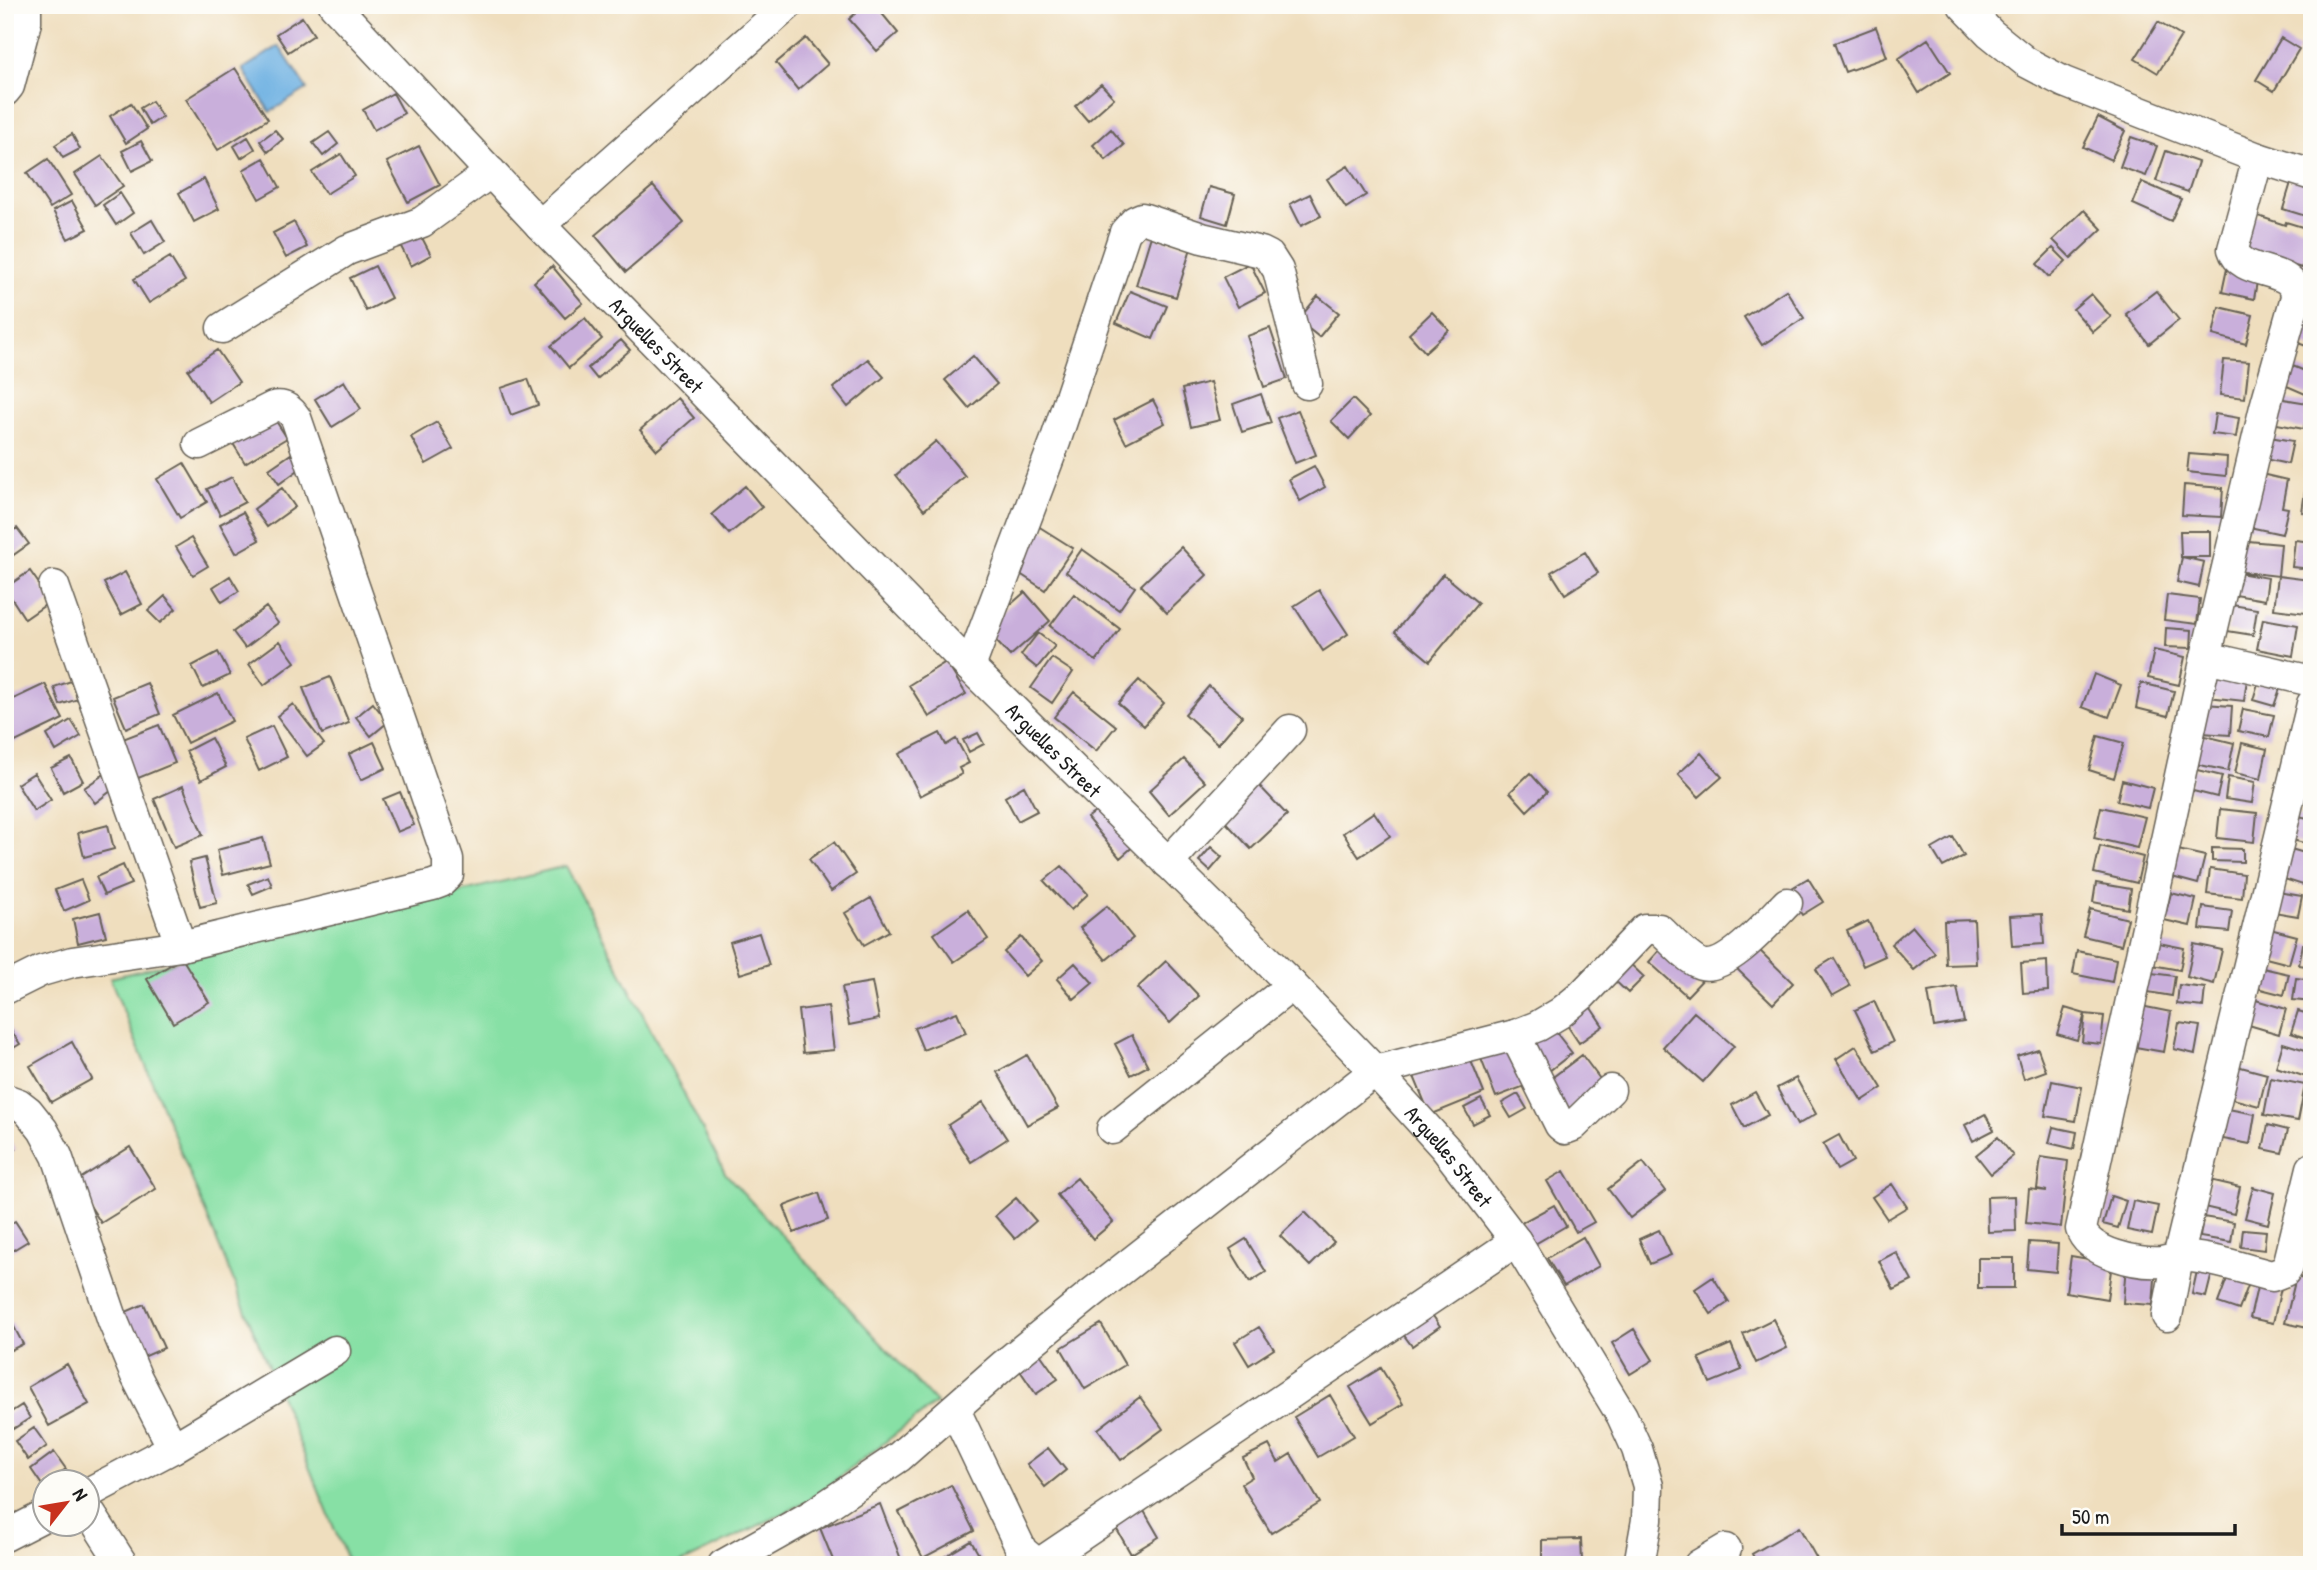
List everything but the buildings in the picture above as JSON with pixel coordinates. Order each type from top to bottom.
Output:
[{"type":"street","points":[[5,91],[9,86],[26,22],[26,5]]},
{"type":"street","name":"Arguelles Street","points":[[334,5],[540,225],[970,667],[1292,985],[1445,1148],[1516,1241],[1622,1416],[1637,1449],[1648,1486],[1647,1520],[1639,1565]]},
{"type":"street","points":[[540,225],[788,5]]},
{"type":"street","points":[[1963,5],[1990,33],[2026,62],[2064,82],[2258,158],[2312,175]]},
{"type":"street","points":[[2258,158],[2234,254],[2242,263],[2291,282],[2296,298],[2265,407],[2206,657],[2081,1229],[2087,1241],[2094,1246],[2132,1259],[2160,1262],[2178,1258],[2200,1259],[2273,1276],[2285,1271],[2288,1266],[2312,1168]]},
{"type":"street","points":[[222,328],[348,250],[422,222],[491,172]]},
{"type":"street","points":[[970,667],[1055,442],[1125,232],[1135,221],[1142,218],[1269,256],[1278,270],[1307,384]]},
{"type":"street","points":[[5,989],[41,971],[72,962],[181,946],[433,886],[447,875],[449,867],[296,418],[286,407],[279,405],[199,444]]},
{"type":"street","points":[[54,586],[181,946]]},
{"type":"street","points":[[2206,657],[2312,681]]},
{"type":"street","points":[[2167,1316],[2178,1258],[2312,704]]},
{"type":"street","points":[[1168,863],[1290,730]]},
{"type":"street","points":[[723,1565],[812,1515],[899,1457],[1005,1364],[1092,1293],[1375,1071],[1515,1035],[1538,1026],[1582,995],[1645,929],[1659,929],[1700,964],[1710,965],[1734,954],[1787,903]]},
{"type":"street","points":[[1112,1129],[1292,985]]},
{"type":"street","points":[[1515,1035],[1564,1129],[1573,1126],[1610,1090]]},
{"type":"street","points":[[5,1100],[19,1104],[28,1111],[43,1130],[57,1156],[113,1321],[136,1376],[173,1448]]},
{"type":"street","points":[[955,1410],[1022,1551],[1035,1562],[1043,1561],[1516,1241]]},
{"type":"street","points":[[102,1486],[173,1448],[335,1351]]},
{"type":"street","points":[[5,1536],[32,1522]]},
{"type":"street","points":[[102,1532],[123,1565]]},
{"type":"street","points":[[1699,1565],[1726,1549]]},
{"type":"green space","points":[[566,866],[725,1173],[936,1403],[807,1502],[677,1565],[349,1565],[110,978]]},
{"type":"water","points":[[279,46],[307,89],[270,112],[243,69]]}]
